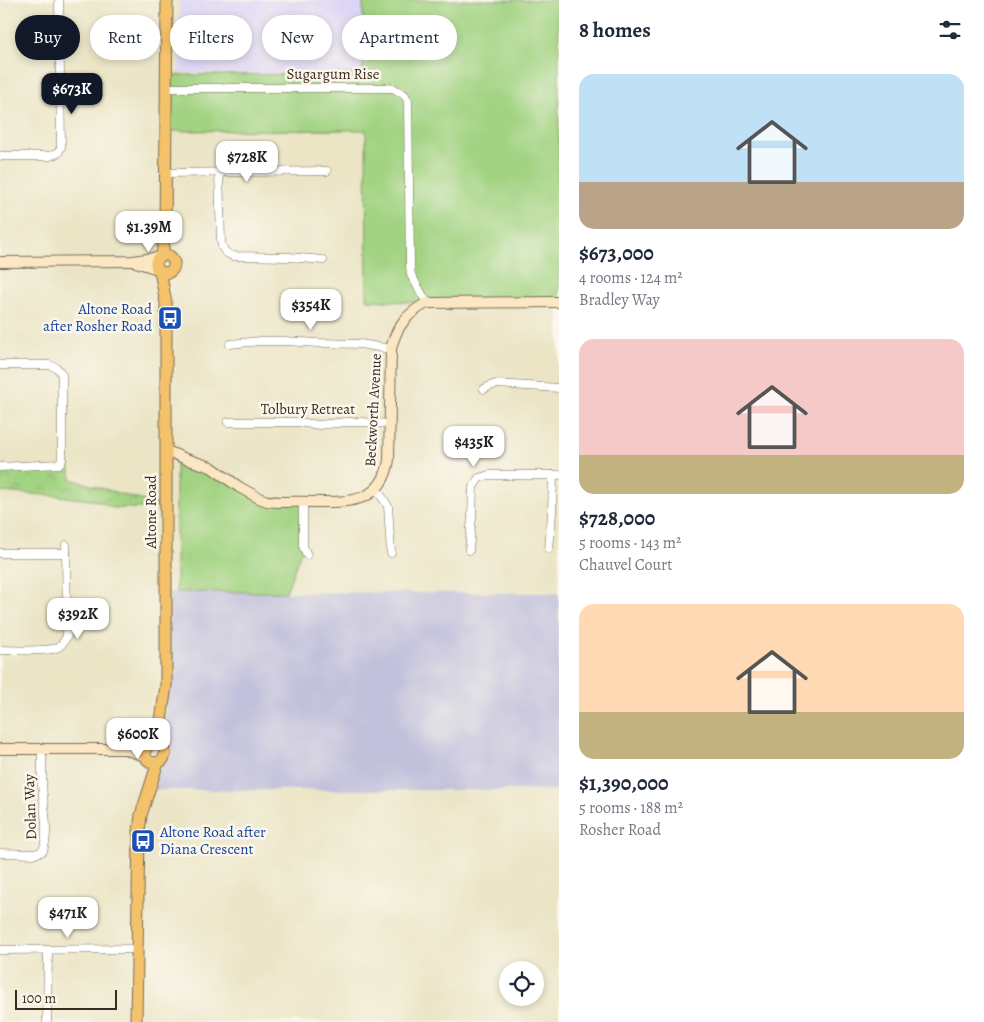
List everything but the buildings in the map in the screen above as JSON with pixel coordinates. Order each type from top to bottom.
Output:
[{"type":"main road","name":"Altone Road","points":[[150,753],[163,758],[164,755],[161,721],[166,685],[166,303],[164,264],[166,232],[167,0]]},
{"type":"main road","name":"Altone Road","points":[[136,1022],[139,831],[141,815],[149,790],[150,753],[161,721]]},
{"type":"main road","points":[[150,753],[156,743],[162,746]]},
{"type":"street","points":[[0,156],[50,156],[58,153],[61,147],[60,0]]},
{"type":"street","name":"Sugargum Rise","points":[[167,90],[172,88],[393,88],[405,95],[408,100],[410,266],[412,275],[427,303]]},
{"type":"street","points":[[166,173],[327,170]]},
{"type":"street","points":[[220,172],[221,240],[222,248],[226,253],[233,256],[289,257],[322,260]]},
{"type":"street","points":[[0,262],[133,261],[164,264]]},
{"type":"street","points":[[427,303],[559,302]]},
{"type":"street","name":"Beckworth Avenue","points":[[166,456],[186,459],[211,467],[239,487],[267,501],[353,501],[370,494],[384,479],[389,460],[391,349],[394,336],[400,325],[409,315],[427,303]]},
{"type":"street","points":[[230,344],[284,341],[360,344],[391,349]]},
{"type":"street","points":[[0,365],[50,365],[56,366],[62,375],[62,460],[59,464],[0,467]]},
{"type":"street","points":[[484,389],[496,384],[559,388]]},
{"type":"street","name":"Tolbury Retreat","points":[[228,422],[297,422],[319,425],[346,422],[389,424]]},
{"type":"street","points":[[469,550],[473,487],[479,478],[489,475],[556,475],[549,549]]},
{"type":"street","points":[[376,488],[388,506],[391,553]]},
{"type":"street","points":[[303,501],[303,546],[307,554]]},
{"type":"street","points":[[0,553],[66,549],[67,636],[63,644],[56,648],[44,650],[0,650]]},
{"type":"street","points":[[0,749],[124,749],[150,753]]},
{"type":"street","name":"Dolan Way","points":[[0,853],[35,854],[43,851],[46,824],[42,784],[42,749]]},
{"type":"street","points":[[0,950],[137,949]]},
{"type":"street","points":[[48,950],[48,1022]]},
{"type":"shaded area","points":[[179,0],[363,0],[363,15],[342,15],[342,60],[364,60],[364,74],[179,73],[179,60],[252,60],[252,15],[179,15]]},
{"type":"shaded area","points":[[166,592],[559,593],[559,790],[149,790],[165,752]]},
{"type":"green space","points":[[363,0],[559,0],[559,302],[427,303],[367,300],[366,130],[166,131],[166,75],[363,74],[363,60],[457,60],[457,15],[363,15]]},
{"type":"green space","points":[[186,459],[259,498],[303,501],[303,546],[286,592],[176,592],[176,461]]},
{"type":"green space","points":[[69,464],[71,479],[157,503],[157,508],[114,508],[97,501],[60,496],[0,492],[0,471],[61,470]]},
{"type":"place","name":"Altone Road after Rosher Road","points":[[170,318]]},
{"type":"place","name":"Altone Road after Diana Crescent","points":[[143,841]]}]
